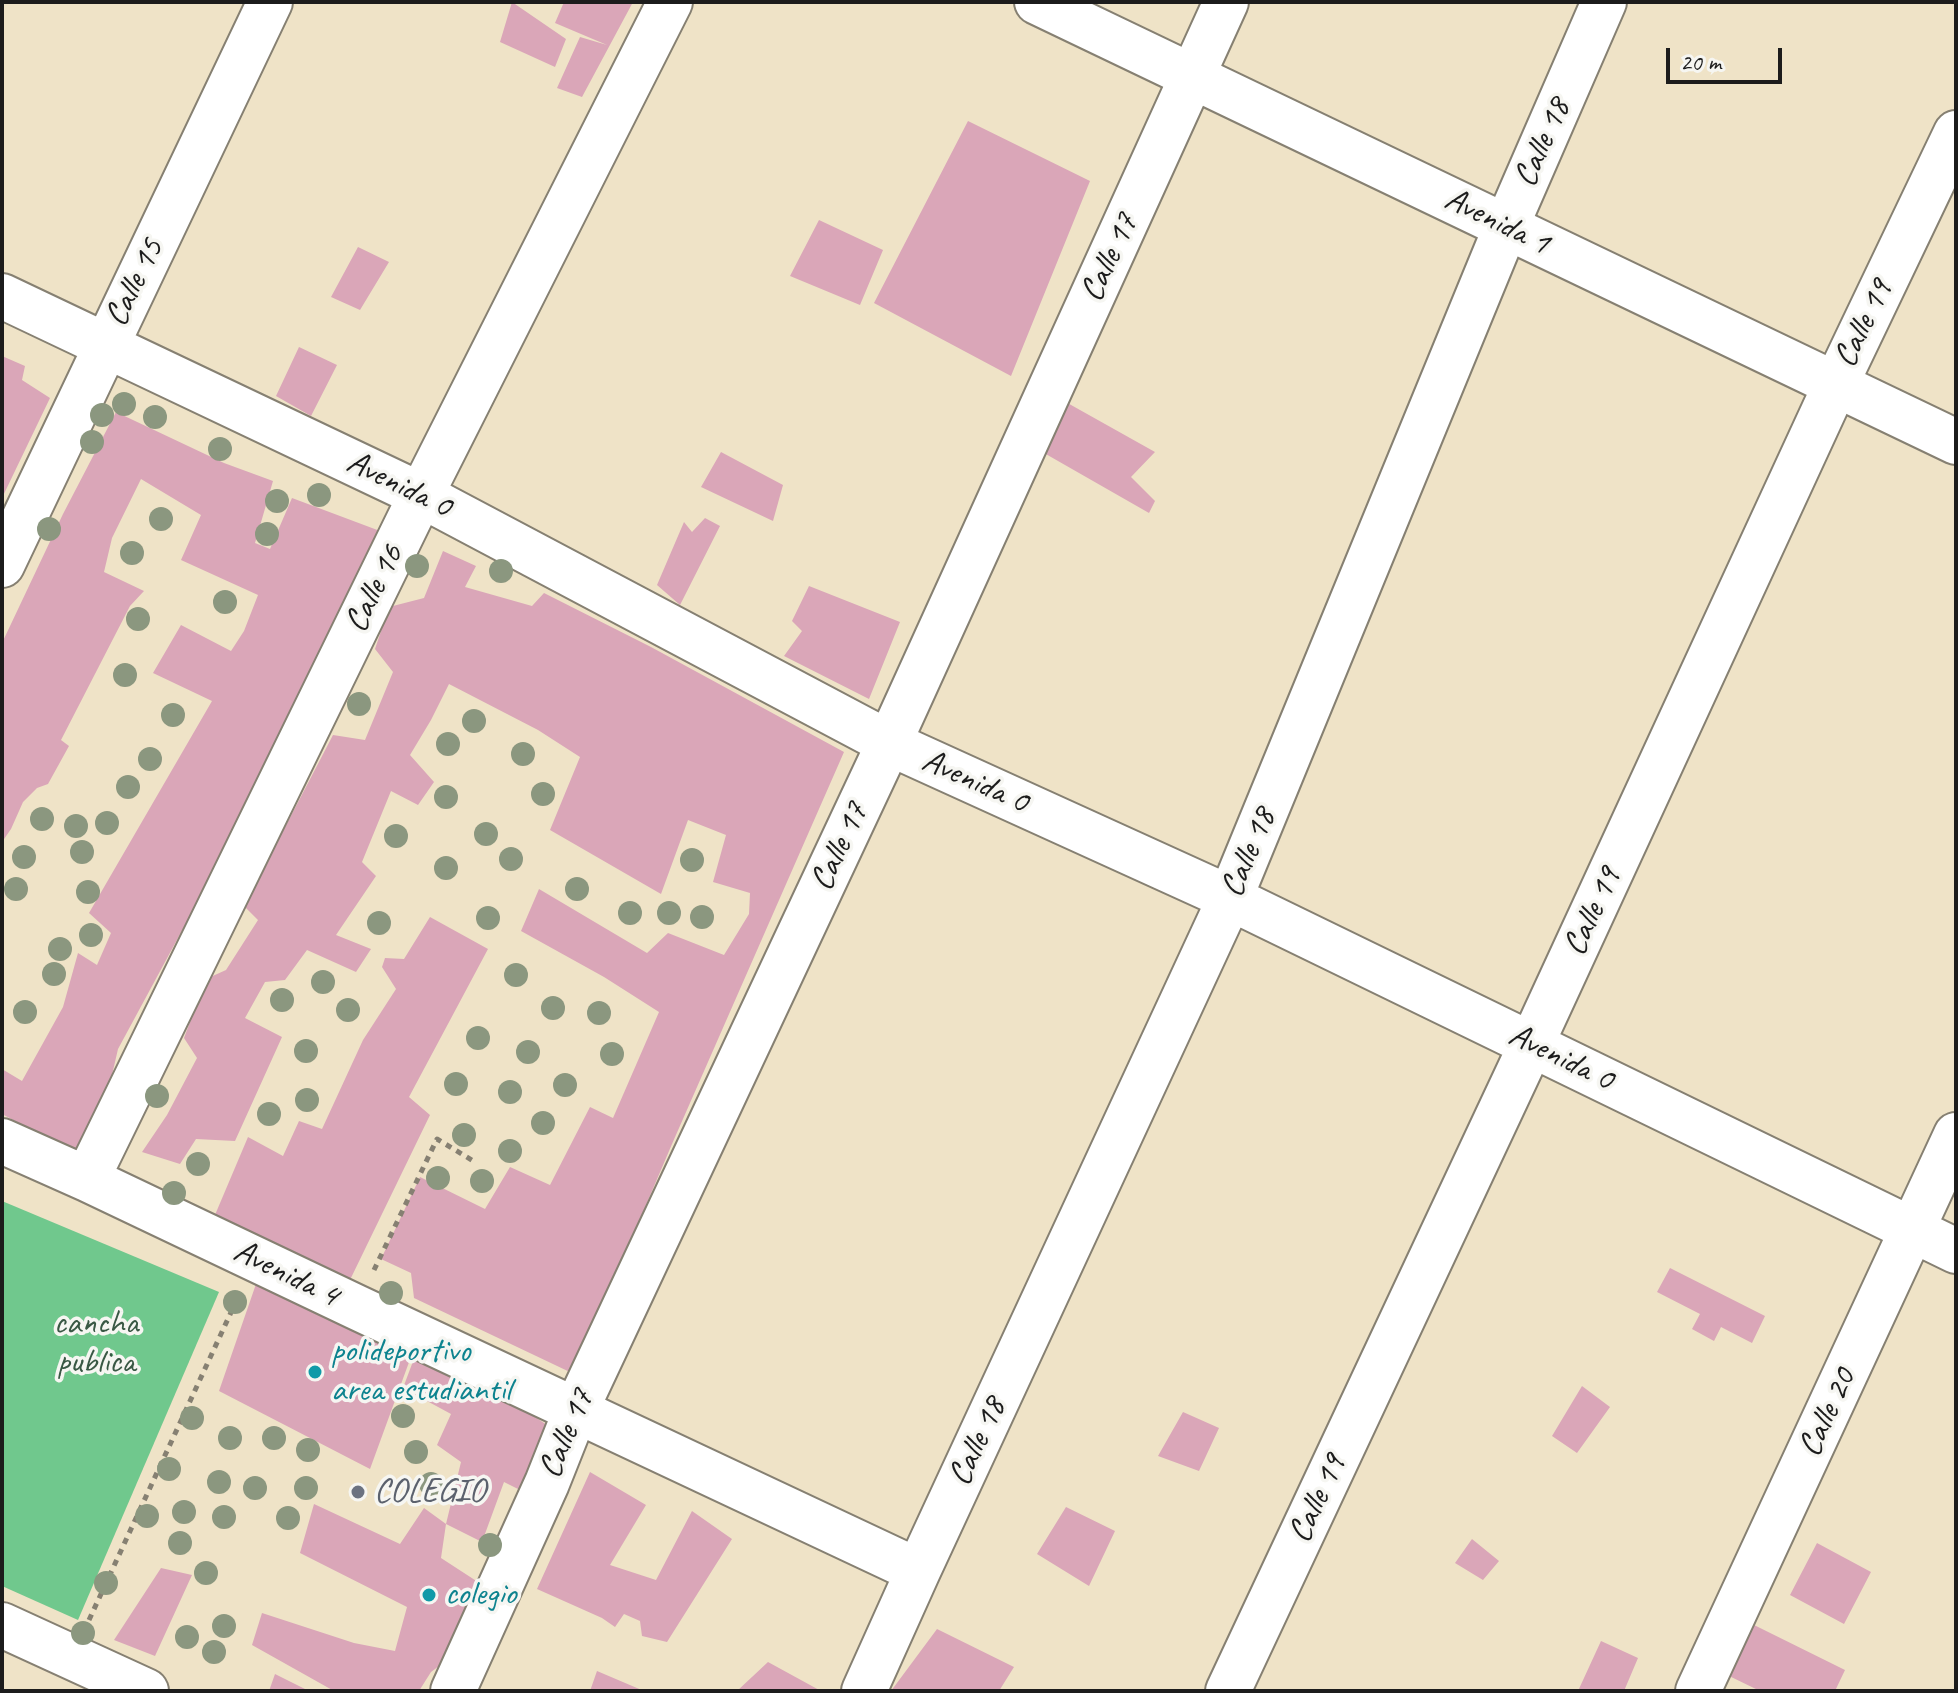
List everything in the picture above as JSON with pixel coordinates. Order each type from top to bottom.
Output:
[{"type":"street","name":"Calle 15","points":[[2,565],[270,2]]},
{"type":"street","name":"Calle 16","points":[[87,1179],[421,495],[670,2]]},
{"type":"street","name":"Avenida 1","points":[[1037,2],[1956,442]]},
{"type":"street","name":"Calle 17","points":[[453,1691],[547,1483],[576,1410],[889,743],[1226,2]]},
{"type":"street","name":"Calle 18","points":[[864,1691],[1230,898],[1506,227],[1604,2]]},
{"type":"street","name":"Calle 19","points":[[1228,1691],[1836,384],[1956,133]]},
{"type":"street","name":"Avenida 0","points":[[2,296],[421,495],[889,743],[1230,898],[1956,1251]]},
{"type":"street","name":"Calle 20","points":[[1698,1691],[1956,1135]]},
{"type":"street","name":"Avenida 4","points":[[2,1141],[918,1571]]},
{"type":"street","points":[[2,1625],[146,1691]]},
{"type":"path","points":[[356,1307],[437,1139],[475,1162]]},
{"type":"path","points":[[72,1657],[256,1259]]},
{"type":"green space","name":"cancha publica","points":[[2,1201],[219,1292],[78,1620],[2,1586]]},
{"type":"building","points":[[512,2],[566,39],[555,67],[500,42]]},
{"type":"building","points":[[564,2],[633,2],[582,97],[557,88],[580,37],[607,45],[555,23]]},
{"type":"building","points":[[968,121],[1090,181],[1011,376],[874,303]]},
{"type":"building","points":[[819,220],[883,250],[860,305],[790,276]]},
{"type":"building","points":[[358,247],[389,262],[360,310],[331,297]]},
{"type":"building","points":[[299,347],[337,365],[311,416],[276,396]]},
{"type":"building","points":[[2,356],[25,366],[22,380],[50,398],[2,498]]},
{"type":"building","points":[[1055,396],[1155,452],[1131,477],[1155,501],[1149,513],[1030,445]]},
{"type":"building","points":[[116,412],[224,463],[273,481],[255,543],[270,549],[292,498],[380,531],[219,862],[118,1049],[109,1088],[79,1155],[2,1114],[2,1069],[22,1081],[63,1007],[78,953],[97,965],[111,933],[89,913],[212,701],[153,673],[181,625],[231,651],[244,631],[258,595],[181,560],[201,515],[141,479],[112,538],[104,572],[144,591],[130,606],[61,740],[69,746],[48,784],[37,788],[23,802],[2,842],[2,643]]},
{"type":"building","points":[[721,452],[783,485],[773,521],[701,487]]},
{"type":"building","points":[[705,518],[720,526],[680,605],[657,585],[684,522],[692,532]]},
{"type":"building","points":[[443,551],[476,566],[465,587],[532,606],[544,593],[844,752],[574,1374],[414,1298],[411,1273],[381,1259],[420,1177],[485,1209],[510,1167],[550,1185],[590,1107],[613,1118],[659,1012],[521,931],[539,889],[647,953],[668,933],[724,955],[749,914],[750,893],[713,882],[726,835],[688,820],[661,894],[550,830],[580,757],[538,730],[449,684],[410,755],[434,782],[418,805],[391,791],[362,862],[376,876],[336,935],[371,949],[356,972],[307,950],[285,980],[265,982],[245,1018],[282,1037],[235,1141],[196,1139],[180,1164],[142,1152],[167,1115],[197,1058],[184,1038],[206,979],[226,970],[258,920],[244,906],[333,735],[365,740],[393,672],[375,649],[389,607],[424,598]]},
{"type":"building","points":[[809,586],[900,622],[869,699],[784,656],[802,631],[792,621]]},
{"type":"building","points":[[430,917],[488,949],[409,1097],[430,1115],[349,1282],[212,1222],[248,1137],[283,1156],[299,1121],[322,1129],[363,1040],[396,989],[382,967],[385,958],[404,959]]},
{"type":"building","points":[[1670,1268],[1765,1316],[1752,1343],[1721,1327],[1714,1341],[1692,1329],[1700,1314],[1657,1292]]},
{"type":"building","name":"polideportivo area estudiantil","points":[[256,1284],[412,1354],[370,1469],[219,1391]]},
{"type":"building","name":"colegio","points":[[415,1356],[502,1395],[550,1427],[528,1494],[504,1482],[482,1542],[446,1524],[461,1462],[437,1445],[451,1414],[403,1388]]},
{"type":"building","points":[[1582,1386],[1610,1407],[1577,1453],[1552,1436]]},
{"type":"building","points":[[1183,1412],[1219,1428],[1199,1471],[1158,1456]]},
{"type":"building","points":[[590,1472],[646,1505],[610,1565],[656,1580],[692,1511],[732,1539],[667,1642],[642,1636],[640,1621],[624,1614],[615,1627],[537,1589]]},
{"type":"building","name":"colegio","points":[[314,1504],[400,1544],[424,1508],[446,1524],[441,1558],[481,1584],[439,1666],[431,1672],[419,1691],[334,1691],[252,1645],[262,1613],[354,1643],[395,1651],[407,1607],[300,1553]]},
{"type":"building","points":[[1066,1507],[1115,1531],[1089,1586],[1037,1554]]},
{"type":"building","points":[[1472,1539],[1499,1561],[1483,1580],[1455,1563]]},
{"type":"building","points":[[1817,1543],[1871,1572],[1844,1624],[1790,1595]]},
{"type":"building","points":[[161,1568],[192,1575],[155,1656],[114,1640]]},
{"type":"building","points":[[1750,1623],[1845,1670],[1835,1691],[1760,1691],[1725,1674]]},
{"type":"building","points":[[937,1629],[1014,1667],[999,1691],[891,1691]]},
{"type":"building","points":[[1601,1641],[1638,1658],[1624,1691],[1578,1691]]},
{"type":"building","points":[[768,1662],[821,1691],[737,1691]]},
{"type":"building","points":[[597,1671],[644,1691],[590,1691]]},
{"type":"building","points":[[275,1674],[309,1691],[269,1691]]},
{"type":"place","name":"polideportivo area estudiantil","points":[[315,1372]]},
{"type":"place","name":"COLEGIO","points":[[358,1492]]},
{"type":"place","name":"colegio","points":[[429,1595]]}]
